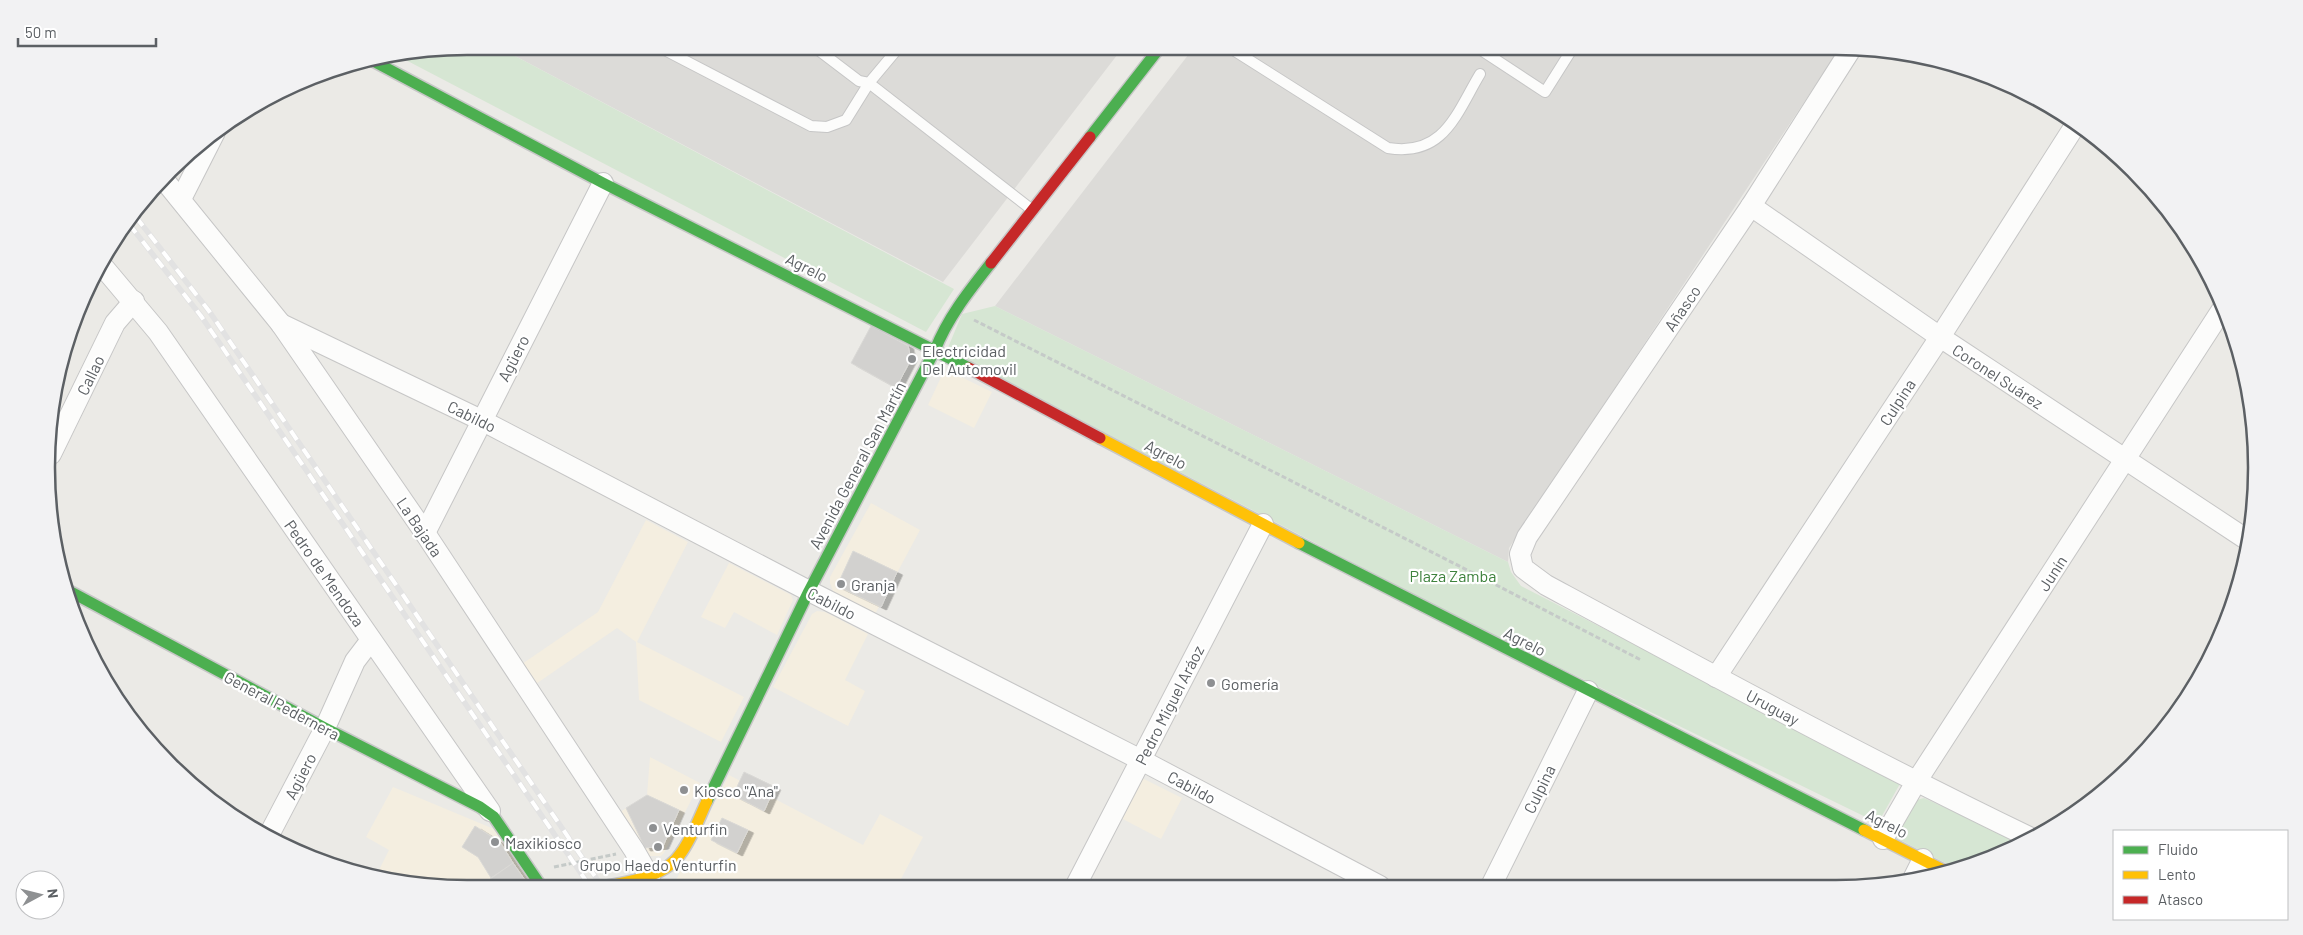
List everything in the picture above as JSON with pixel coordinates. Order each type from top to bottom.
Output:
[{"type":"street","name":"Avenida General San Martín","points":[[658,880],[681,854],[809,592],[936,350],[943,330],[953,312],[1154,55]]},
{"type":"street","name":"Añasco","points":[[1523,568],[1520,554],[1527,536],[1751,206],[1847,55]]},
{"type":"street","name":"Agrelo","points":[[380,65],[603,184],[936,350],[1263,524],[1588,691],[1937,867]]},
{"type":"street","name":"Culpina","points":[[1716,677],[1940,337],[2072,130]]},
{"type":"street","points":[[181,199],[207,148]]},
{"type":"street","name":"La Bajada","points":[[168,184],[281,324],[424,533],[634,850],[650,880]]},
{"type":"street","name":"Agüero","points":[[424,533],[603,184]]},
{"type":"street","name":"Coronel Suárez","points":[[1751,206],[1940,337],[2242,536]]},
{"type":"street","name":"Pedro de Mendoza","points":[[106,269],[158,332],[537,880]]},
{"type":"street","name":"Callao","points":[[56,444],[115,323],[134,301]]},
{"type":"street","name":"Junín","points":[[1883,839],[1916,782],[2219,315]]},
{"type":"street","name":"Cabildo","points":[[281,324],[481,420],[809,592],[1141,760],[1369,880]]},
{"type":"street","name":"Pedro Miguel Aráoz","points":[[1079,880],[1263,524]]},
{"type":"street","name":"Uruguay","points":[[1523,568],[1546,585],[1716,677],[1916,782],[2023,835]]},
{"type":"street","name":"General Pedernera","points":[[75,595],[324,728],[480,807],[494,817]]},
{"type":"street","name":"Agüero","points":[[271,830],[324,728],[355,661],[372,640]]},
{"type":"street","name":"Culpina","points":[[1494,880],[1588,691]]},
{"type":"street","points":[[1917,872],[1924,860]]},
{"type":"lane","points":[[674,55],[811,126],[827,127],[846,120],[869,83],[892,55]]},
{"type":"lane","points":[[825,55],[859,81],[869,83],[1033,210]]},
{"type":"lane","points":[[1241,55],[1388,148],[1400,150],[1418,148],[1436,140],[1447,131],[1480,74]]},
{"type":"lane","points":[[1489,55],[1545,92],[1568,55]]},
{"type":"path","points":[[971,319],[1642,660]]},
{"type":"path","points":[[531,871],[574,864],[634,850]]},
{"type":"shaded area","points":[[513,55],[1117,55],[943,282]]},
{"type":"shaded area","points":[[1188,55],[1835,55],[1509,548],[1508,562],[995,306]]},
{"type":"shaded area","points":[[951,372],[992,392],[974,428],[928,405],[943,373]]},
{"type":"shaded area","points":[[871,503],[920,530],[874,616],[834,594],[830,583],[830,577]]},
{"type":"shaded area","points":[[646,520],[688,542],[637,642],[744,697],[721,742],[639,700],[636,642],[617,628],[533,686],[519,666],[598,612]]},
{"type":"shaded area","points":[[729,563],[791,595],[793,600],[777,635],[734,612],[725,628],[701,617]]},
{"type":"shaded area","points":[[817,611],[825,612],[868,634],[845,680],[865,691],[848,726],[773,687],[812,614]]},
{"type":"shaded area","points":[[650,757],[700,783],[661,856],[649,856],[643,852],[617,814],[647,795]]},
{"type":"shaded area","points":[[729,775],[863,845],[880,814],[923,837],[901,879],[903,880],[676,880]]},
{"type":"shaded area","points":[[1144,779],[1182,798],[1161,839],[1119,817],[1140,780]]},
{"type":"shaded area","points":[[393,787],[494,829],[529,880],[441,879],[379,870],[389,850],[366,837]]},
{"type":"green space","points":[[513,55],[954,289],[926,332],[406,60],[441,56]]},
{"type":"green space","name":"Plaza Zamba","points":[[995,306],[1508,562],[1511,572],[1521,586],[1901,782],[1878,823],[1470,624],[947,350],[962,314]]},
{"type":"green space","points":[[1924,798],[2014,839],[1993,849],[1948,864],[1892,836],[1912,801]]},
{"type":"building","points":[[871,326],[908,346],[911,359],[896,388],[851,363]]},
{"type":"building","points":[[853,551],[897,572],[881,607],[837,586]]},
{"type":"building","points":[[744,772],[775,787],[764,811],[733,795]]},
{"type":"building","name":"Venturfin","points":[[647,795],[679,810],[663,846],[645,848],[626,808]]},
{"type":"building","points":[[722,818],[748,830],[737,853],[711,840]]},
{"type":"building","points":[[475,826],[500,842],[513,863],[491,878],[478,857],[462,847]]},
{"type":"building","points":[[513,863],[525,880],[489,880]]},
{"type":"railway","points":[[138,219],[209,311],[598,880]]},
{"type":"railway","points":[[132,228],[201,316],[586,880]]},
{"type":"traffic: fast","points":[[1090,137],[1154,55]]},
{"type":"traffic: fast","points":[[380,65],[603,183],[969,368]]},
{"type":"traffic: fast","points":[[707,801],[809,591],[946,326],[967,294],[991,263]]},
{"type":"traffic: fast","points":[[1299,543],[1864,830]]},
{"type":"traffic: fast","points":[[75,594],[325,728],[480,807],[494,817],[537,880]]},
{"type":"traffic: slow","points":[[1100,438],[1299,543]]},
{"type":"traffic: slow","points":[[636,880],[665,869],[674,862],[689,841],[707,801]]},
{"type":"traffic: slow","points":[[1864,830],[1937,867]]},
{"type":"traffic: jam","points":[[991,263],[1090,137]]},
{"type":"traffic: jam","points":[[969,368],[1100,438]]},
{"type":"place","name":"Electricidad Del Automovil","points":[[912,359]]},
{"type":"place","name":"Granja","points":[[841,584]]},
{"type":"place","name":"Gomería","points":[[1211,683]]},
{"type":"place","name":"Kiosco \"Ana\"","points":[[684,790]]},
{"type":"place","name":"Venturfin","points":[[653,828]]},
{"type":"place","name":"Maxikiosco","points":[[495,842]]},
{"type":"place","name":"Grupo Haedo Venturfin","points":[[658,847]]}]
